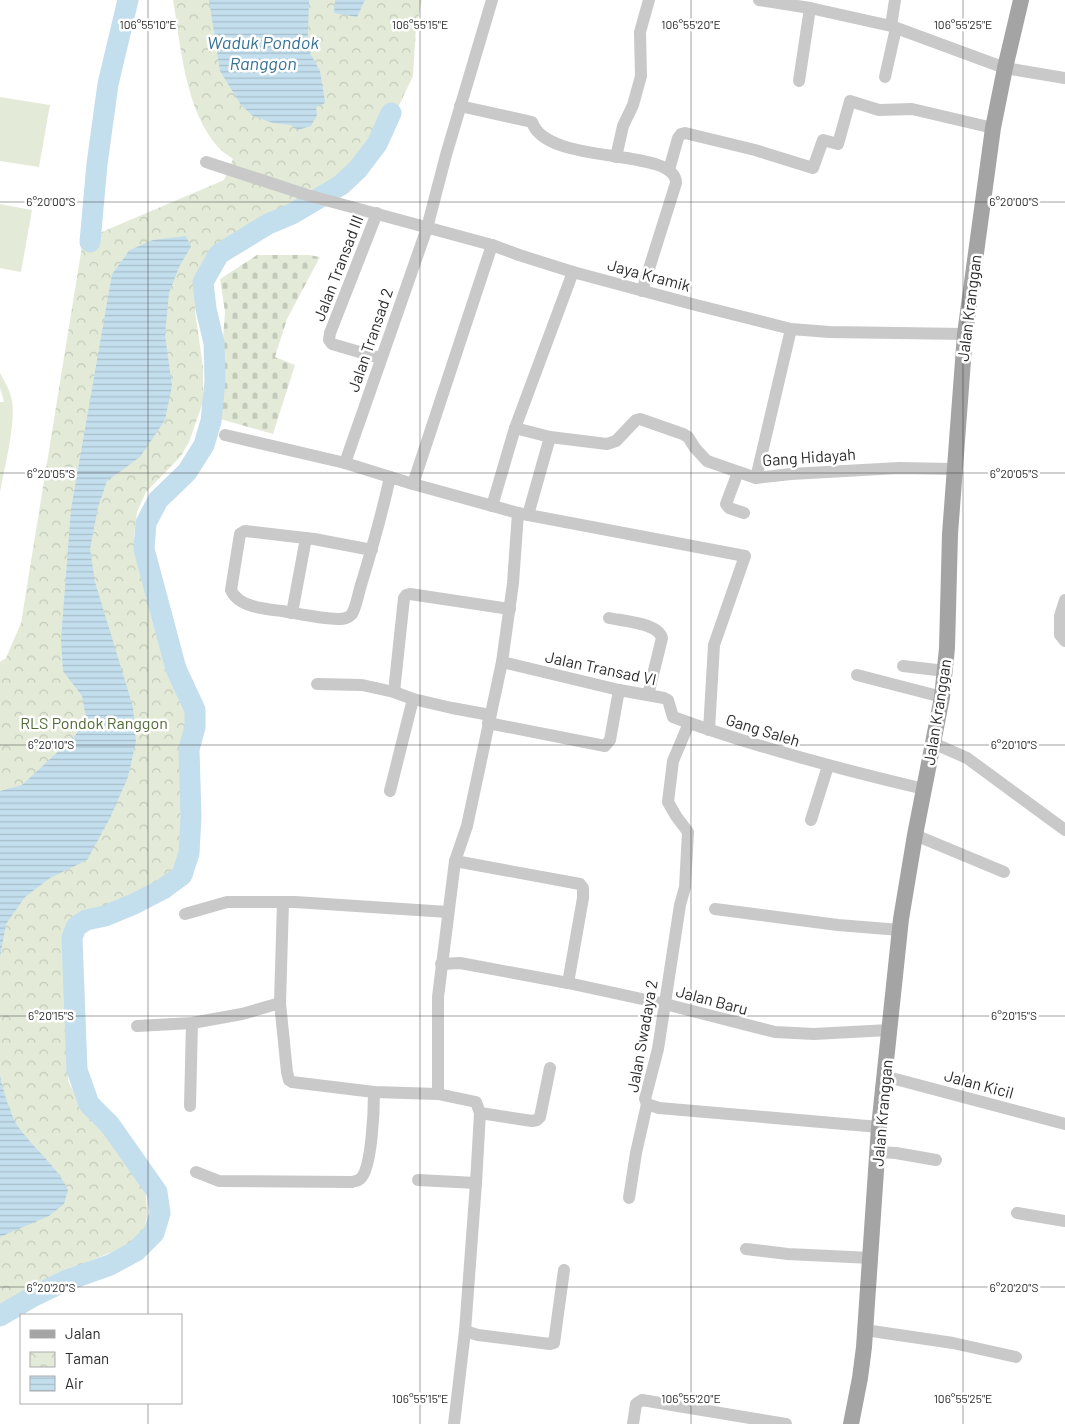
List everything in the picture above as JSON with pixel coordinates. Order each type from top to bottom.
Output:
[{"type":"main road","name":"Jalan Kranggan","points":[[851,1424],[860,1378],[865,1330],[879,1127],[900,930],[945,671],[950,534],[965,334],[993,128],[1005,68],[1022,0]]},
{"type":"street","name":"Jalan Transad 2","points":[[344,463],[427,228],[460,106],[492,0]]},
{"type":"street","points":[[616,157],[623,126],[633,105],[641,76],[640,32],[649,0]]},
{"type":"street","points":[[758,0],[810,8],[893,27],[1005,68],[1065,78]]},
{"type":"street","points":[[885,77],[895,0]]},
{"type":"street","points":[[798,81],[810,8]]},
{"type":"street","points":[[669,170],[678,138],[681,134],[685,133],[755,150],[813,168],[823,140],[838,144],[850,102],[879,110],[912,109],[993,128]]},
{"type":"street","points":[[460,106],[532,122],[537,131],[547,139],[579,151],[651,162],[669,170],[674,175],[676,183],[642,291]]},
{"type":"street","name":"Jaya Kramik","points":[[206,162],[307,196],[492,245],[519,256],[573,272],[791,329],[829,332],[965,334]]},
{"type":"street","name":"Jalan Transad III","points":[[377,213],[330,333],[329,340],[332,344],[380,358]]},
{"type":"street","points":[[413,484],[492,245]]},
{"type":"street","points":[[492,506],[515,428],[573,272]]},
{"type":"street","points":[[756,478],[791,329]]},
{"type":"street","name":"Gang Hidayah","points":[[515,428],[550,437],[607,444],[616,441],[636,420],[640,419],[688,437],[707,461],[756,478],[791,474],[899,468],[954,470]]},
{"type":"street","points":[[225,435],[344,463],[523,514]]},
{"type":"street","points":[[438,1094],[438,997],[455,860],[467,826],[502,662],[523,514],[550,437]]},
{"type":"street","points":[[738,472],[726,504],[729,508],[744,513]]},
{"type":"street","points":[[372,550],[306,538],[245,531],[240,534],[231,590],[233,595],[243,602],[292,613],[342,619],[351,616],[372,550],[390,477]]},
{"type":"street","name":"Gang Saleh","points":[[523,514],[745,556],[714,645],[709,730],[828,766],[924,789]]},
{"type":"street","points":[[292,613],[306,538]]},
{"type":"street","points":[[394,692],[404,598],[406,595],[410,594],[510,609]]},
{"type":"street","points":[[1065,600],[1060,616],[1060,635],[1065,641]]},
{"type":"street","points":[[609,618],[647,625],[661,633],[662,638],[648,695]]},
{"type":"street","name":"Jalan Transad VI","points":[[502,662],[668,700],[673,717],[709,730]]},
{"type":"street","points":[[903,666],[945,671]]},
{"type":"street","points":[[857,675],[942,697]]},
{"type":"street","points":[[317,684],[362,685],[394,692],[413,699],[489,719],[605,746],[610,740],[619,690]]},
{"type":"street","points":[[390,791],[413,699]]},
{"type":"street","name":"Jalan Swadaya 2","points":[[689,723],[673,761],[668,802],[688,832],[685,887],[680,905],[658,1049],[645,1099],[647,1104],[658,1108],[879,1127]]},
{"type":"street","points":[[933,743],[967,758],[1065,830]]},
{"type":"street","points":[[811,820],[828,766]]},
{"type":"street","points":[[915,835],[1004,872]]},
{"type":"street","points":[[455,860],[580,884],[583,888],[584,898],[568,983]]},
{"type":"street","points":[[185,914],[227,902],[283,902],[448,912]]},
{"type":"street","points":[[283,902],[280,1003],[289,1080],[301,1084],[374,1092],[438,1094],[476,1102],[480,1113],[465,1331],[454,1424]]},
{"type":"street","points":[[715,909],[838,925],[900,930]]},
{"type":"street","name":"Jalan Baru","points":[[441,964],[460,963],[568,983],[665,1004],[775,1032],[814,1034],[889,1030]]},
{"type":"street","points":[[137,1026],[192,1023],[242,1014],[280,1003]]},
{"type":"street","points":[[190,1106],[192,1023]]},
{"type":"street","points":[[480,1113],[536,1120],[540,1116],[550,1068]]},
{"type":"street","name":"Jalan Kicil","points":[[884,1076],[1065,1124]]},
{"type":"street","points":[[196,1172],[219,1181],[352,1182],[360,1179],[365,1172],[372,1131],[374,1092]]},
{"type":"street","points":[[629,1198],[636,1153],[647,1104]]},
{"type":"street","points":[[878,1152],[936,1160]]},
{"type":"street","points":[[418,1180],[476,1183]]},
{"type":"street","points":[[1017,1213],[1065,1221]]},
{"type":"street","points":[[746,1249],[788,1254],[871,1258]]},
{"type":"street","points":[[465,1331],[478,1335],[554,1343],[564,1270]]},
{"type":"street","points":[[865,1330],[953,1343],[1016,1358]]},
{"type":"street","points":[[633,1424],[636,1404],[642,1400],[786,1424]]},
{"type":"green space","name":"RLS Pondok Ranggon","points":[[173,0],[422,0],[416,28],[413,76],[395,114],[384,111],[368,149],[353,168],[339,180],[213,252],[205,264],[197,289],[195,311],[203,367],[203,402],[189,442],[181,456],[146,492],[137,512],[134,536],[139,568],[189,707],[190,720],[183,755],[185,825],[183,851],[176,871],[160,884],[113,908],[85,915],[73,924],[67,939],[68,1081],[81,1106],[131,1166],[146,1195],[147,1216],[144,1232],[128,1245],[53,1277],[0,1304],[0,662],[6,658],[21,623],[83,240],[224,180],[233,159],[218,147],[207,132],[191,97],[182,57]]},
{"type":"green space","points":[[0,97],[50,105],[39,167],[0,161]]},
{"type":"green space","points":[[0,204],[32,210],[21,272],[0,268]]},
{"type":"green space","points":[[257,255],[309,255],[320,257],[287,319],[275,357],[295,365],[273,434],[217,418],[225,312],[220,279]]},
{"type":"green space","points":[[0,373],[10,393],[13,411],[11,434],[0,493],[0,402],[4,402],[0,388]]},
{"type":"water","name":"Waduk Pondok Ranggon","points":[[209,0],[309,0],[308,37],[310,53],[320,71],[325,101],[324,104],[316,106],[317,115],[311,126],[298,130],[291,125],[273,123],[253,116],[241,105],[220,71]]},
{"type":"water","points":[[335,0],[365,0],[357,17],[334,13]]},
{"type":"water","points":[[186,236],[191,247],[180,265],[169,293],[165,335],[172,386],[165,420],[140,457],[107,481],[98,507],[90,549],[95,582],[133,707],[136,742],[128,777],[110,818],[87,860],[50,878],[25,897],[6,924],[0,957],[0,791],[22,785],[75,736],[86,717],[82,696],[63,671],[61,640],[71,509],[112,274],[130,250],[153,240]]},
{"type":"water","points":[[0,1075],[8,1104],[17,1124],[52,1166],[68,1190],[64,1204],[49,1216],[0,1237]]},
{"type":"waterway","points":[[90,242],[97,164],[108,84],[128,0]]},
{"type":"waterway","points":[[0,1316],[65,1281],[110,1265],[136,1251],[154,1233],[160,1213],[157,1192],[110,1125],[89,1104],[77,1070],[72,938],[76,927],[86,920],[105,916],[163,889],[182,875],[189,853],[191,817],[189,749],[195,727],[195,710],[176,669],[144,549],[146,523],[158,500],[187,472],[204,445],[211,421],[215,381],[214,343],[206,309],[203,282],[219,254],[268,224],[292,214],[341,185],[358,169],[377,144],[391,113]]}]
